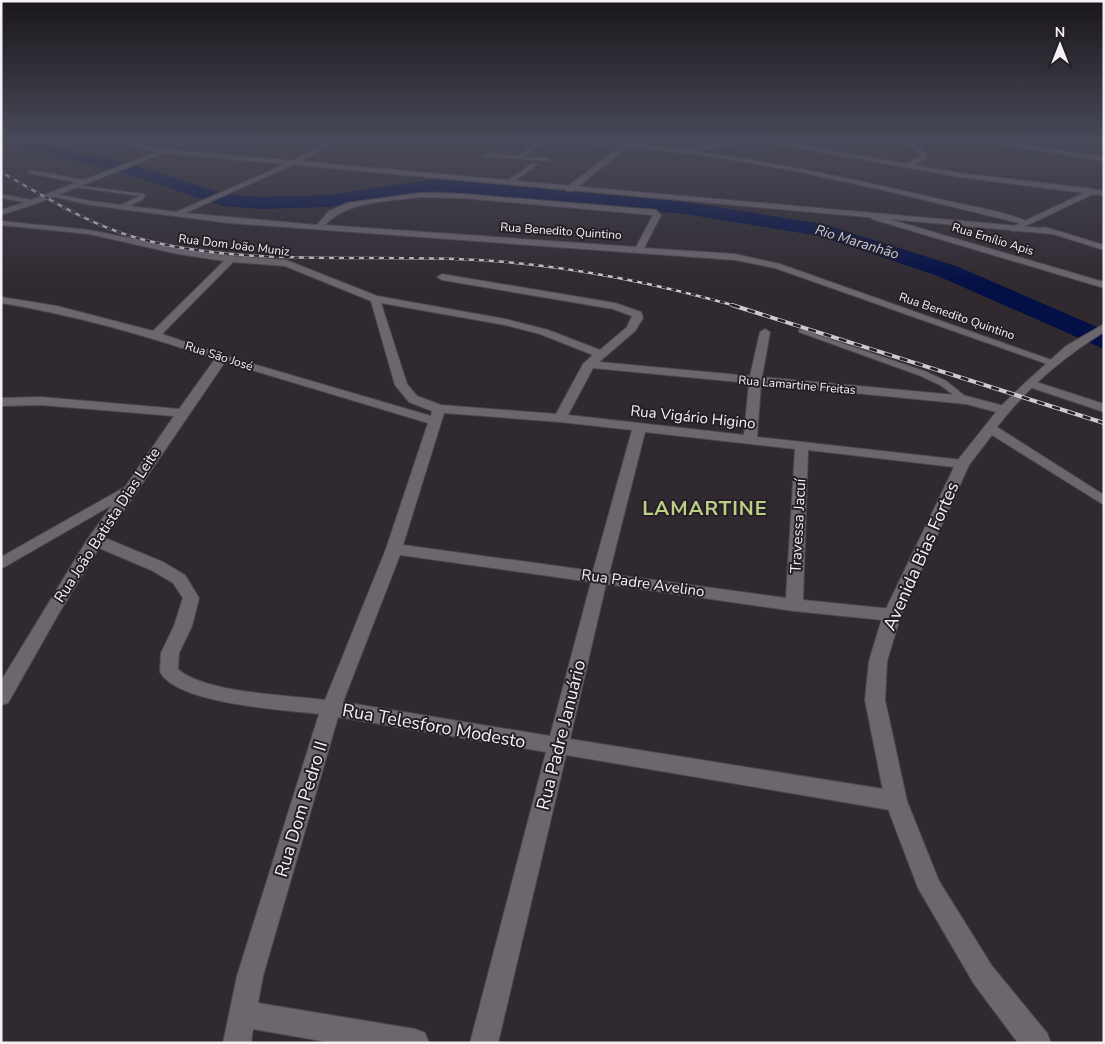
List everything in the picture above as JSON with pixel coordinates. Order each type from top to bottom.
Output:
[{"type":"street","points":[[1,213],[70,188]]},
{"type":"street","points":[[179,213],[236,188]]},
{"type":"street","points":[[557,188],[657,204],[875,217],[1053,232]]},
{"type":"street","points":[[869,188],[1026,223],[1104,248]]},
{"type":"street","points":[[1064,188],[1104,193]]},
{"type":"street","points":[[1015,229],[1093,191]]},
{"type":"street","name":"Rua Benedito Quintino","points":[[51,195],[121,207],[179,213],[229,221],[735,257],[777,266],[1054,363]]},
{"type":"street","points":[[318,228],[331,214],[350,205],[420,195],[463,196],[634,208],[657,204]]},
{"type":"street","points":[[1,196],[32,202]]},
{"type":"street","points":[[639,249],[657,215],[657,204]]},
{"type":"street","name":"Rua Emílio Apis","points":[[875,217],[1104,285]]},
{"type":"street","name":"Rua Dom João Muniz","points":[[1,223],[89,232],[178,251],[231,259],[292,264],[375,299],[505,322],[544,332],[601,354]]},
{"type":"street","points":[[155,335],[231,259]]},
{"type":"street","points":[[442,277],[615,306],[637,314],[637,321],[631,329],[590,364],[560,418]]},
{"type":"street","points":[[375,299],[401,385],[409,396],[431,411]]},
{"type":"street","name":"Rua São José","points":[[1,300],[57,309],[155,335],[222,358],[431,411]]},
{"type":"street","name":"Avenida Bias Fortes","points":[[1037,1043],[983,975],[930,888],[896,801],[875,700],[878,661],[892,615],[962,464],[1004,410],[1030,384],[1070,348],[1104,327]]},
{"type":"street","points":[[750,439],[755,381],[765,332]]},
{"type":"street","name":"Rua João Batista Dias Leite","points":[[1,698],[95,540],[128,489],[222,358]]},
{"type":"street","name":"Rua Lamartine Freitas","points":[[590,364],[966,400],[1004,410]]},
{"type":"street","points":[[1030,384],[1104,408]]},
{"type":"street","points":[[1,393],[23,395],[41,401]]},
{"type":"street","points":[[1,402],[41,401],[182,414]]},
{"type":"street","name":"Rua Vigário Higino","points":[[431,411],[560,418],[962,464]]},
{"type":"street","name":"Rua Dom Pedro II","points":[[237,1043],[241,1014],[250,976],[331,708],[394,549],[431,411]]},
{"type":"street","name":"Rua Padre Januário","points":[[484,1043],[639,428]]},
{"type":"street","points":[[990,428],[1104,501]]},
{"type":"street","name":"Travessa Jacuí","points":[[794,605],[802,446]]},
{"type":"street","points":[[1,564],[128,489]]},
{"type":"street","name":"Rua Telesforo Modesto","points":[[95,540],[157,566],[179,579],[192,598],[183,626],[172,645],[167,659],[169,672],[179,682],[214,693],[331,708],[558,747],[896,801]]},
{"type":"street","name":"Rua Padre Avelino","points":[[394,549],[794,605],[892,615]]},
{"type":"street","points":[[241,1014],[415,1043]]},
{"type":"lane","points":[[88,188],[143,195],[140,199],[121,207]]},
{"type":"lane","points":[[800,331],[924,374],[943,383],[966,400]]},
{"type":"waterway","name":"Rio Maranhão","points":[[186,188],[223,200],[260,203],[329,201],[417,188]]},
{"type":"waterway","name":"Rio Maranhão","points":[[465,188],[685,208],[823,230],[947,271],[1104,340]]},
{"type":"railway","points":[[29,188],[66,208],[116,231],[172,246],[253,256],[456,259],[527,264],[632,280],[736,306]]},
{"type":"railway","points":[[732,305],[1104,423]]},
{"type":"district","name":"LAMARTINE","points":[[705,508]]}]
